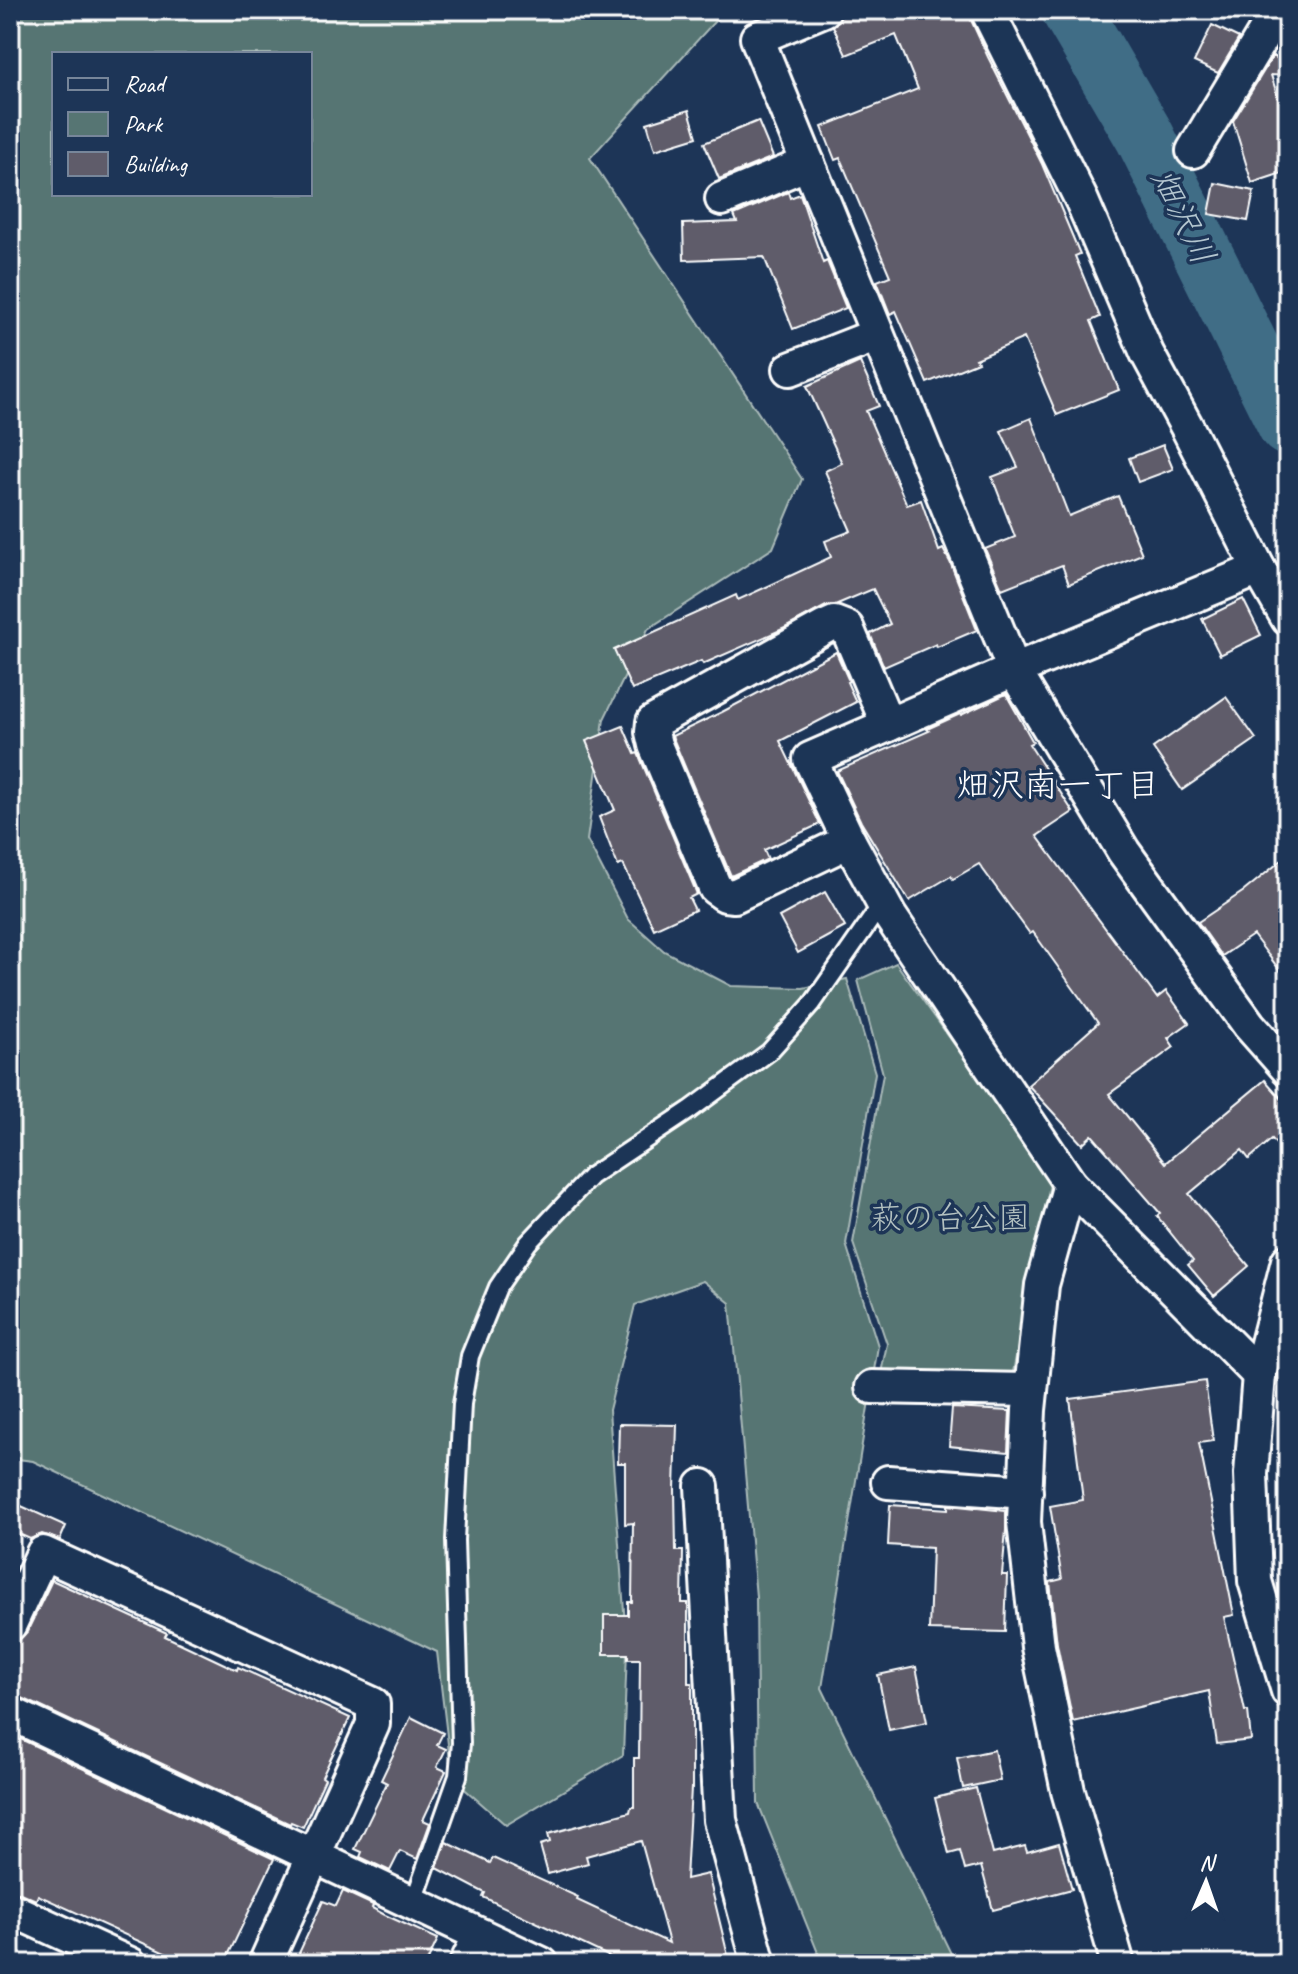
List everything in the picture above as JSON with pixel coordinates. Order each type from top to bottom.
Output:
[{"type":"street","points":[[824,10],[757,38],[1014,670],[1124,852],[1249,1025],[1288,1069]]},
{"type":"street","points":[[987,10],[1082,201],[1147,353],[1288,619]]},
{"type":"street","points":[[1193,151],[1278,10]]},
{"type":"street","points":[[722,199],[808,163]]},
{"type":"street","points":[[790,369],[877,335]]},
{"type":"street","points":[[1259,569],[1014,670],[810,759],[849,841],[883,902],[1070,1184],[1259,1375]]},
{"type":"street","points":[[849,841],[734,896],[725,895],[715,888],[655,745],[653,722],[834,623],[847,628],[888,725]]},
{"type":"street","points":[[1070,1184],[1042,1285],[1029,1410],[1024,1522],[1038,1647],[1068,1791],[1118,1964]]},
{"type":"street","points":[[1288,1261],[1259,1375],[1251,1474],[1255,1581],[1288,1691]]},
{"type":"street","points":[[872,1387],[1031,1390]]},
{"type":"street","points":[[888,1482],[1026,1492]]},
{"type":"street","points":[[702,1486],[720,1820],[759,1964]]},
{"type":"street","points":[[10,1624],[43,1553],[373,1704],[373,1724],[265,1964]]},
{"type":"street","points":[[10,1713],[542,1964]]},
{"type":"street","points":[[10,1909],[130,1964]]},
{"type":"street","points":[[466,1964],[480,1935]]},
{"type":"lane","points":[[413,1904],[458,1776],[461,1743],[455,1540],[462,1404],[470,1356],[498,1287],[528,1243],[591,1176],[690,1110],[769,1052],[812,1004],[883,902]]},
{"type":"green space","points":[[10,10],[725,10],[590,158],[802,479],[773,548],[648,629],[604,719],[587,840],[628,919],[664,951],[731,986],[803,988],[847,979],[875,1073],[846,1244],[878,1346],[822,1688],[956,1964],[820,1964],[758,1803],[756,1597],[730,1303],[703,1281],[635,1305],[609,1410],[627,1651],[623,1755],[506,1825],[452,1778],[437,1652],[33,1461],[10,1458]]},
{"type":"green space","name":"萩の台公園","points":[[896,963],[1051,1179],[1012,1377],[881,1373],[887,1344],[853,1243],[883,1074],[858,980]]},
{"type":"building","points":[[859,10],[968,10],[1042,164],[1080,254],[1075,256],[1100,317],[1091,321],[1119,390],[1057,415],[1024,338],[976,359],[978,362],[927,383],[896,311],[890,314],[877,281],[890,276],[840,158],[835,160],[822,127],[918,89],[896,35],[846,55],[833,26],[841,17]]},
{"type":"building","points":[[1212,25],[1239,38],[1218,73],[1194,62]]},
{"type":"building","points":[[1273,56],[1288,64],[1288,76],[1271,75],[1288,129],[1288,171],[1252,183],[1233,121]]},
{"type":"building","points":[[689,110],[697,137],[655,150],[647,123]]},
{"type":"building","points":[[758,121],[773,157],[719,179],[704,143]]},
{"type":"building","points":[[1215,183],[1254,191],[1248,221],[1209,214]]},
{"type":"building","points":[[788,192],[790,198],[800,194],[823,263],[827,261],[846,308],[793,329],[764,257],[684,260],[683,224],[737,222],[734,215]]},
{"type":"building","points":[[860,362],[879,406],[866,411],[907,505],[921,500],[939,551],[943,549],[950,562],[977,630],[884,667],[870,634],[890,624],[873,589],[826,606],[785,628],[703,664],[701,661],[632,690],[614,650],[736,595],[738,600],[831,557],[825,541],[851,531],[825,471],[842,463],[807,386]]},
{"type":"building","points":[[1031,418],[1069,516],[1118,496],[1142,554],[1069,584],[1062,565],[1002,589],[985,549],[1015,537],[992,477],[1018,467],[1001,431]]},
{"type":"building","points":[[1163,445],[1173,469],[1138,482],[1129,458]]},
{"type":"building","points":[[1243,599],[1261,635],[1220,655],[1202,619]]},
{"type":"building","points":[[836,652],[856,702],[780,741],[820,824],[764,850],[768,859],[731,876],[672,736]]},
{"type":"building","points":[[1006,694],[1033,742],[1029,744],[1073,812],[1037,836],[1157,998],[1166,991],[1189,1023],[1168,1038],[1174,1047],[1109,1094],[1165,1163],[1265,1080],[1288,1106],[1288,1158],[1272,1139],[1249,1159],[1242,1150],[1189,1194],[1249,1266],[1214,1296],[1188,1265],[1193,1261],[1157,1216],[1160,1213],[1092,1135],[1082,1144],[1028,1085],[1098,1023],[1033,932],[1030,934],[979,864],[953,879],[951,876],[909,901],[861,822],[837,771]]},
{"type":"building","points":[[1226,697],[1256,739],[1182,790],[1153,748]]},
{"type":"building","points":[[623,726],[635,754],[638,753],[697,894],[689,898],[695,910],[654,929],[623,864],[618,866],[599,817],[615,810],[586,741]]},
{"type":"building","points":[[1288,855],[1288,981],[1253,935],[1222,956],[1198,922],[1244,891]]},
{"type":"building","points":[[825,892],[845,927],[798,953],[779,917]]},
{"type":"building","points":[[1205,1381],[1213,1441],[1199,1443],[1234,1615],[1224,1617],[1245,1711],[1248,1711],[1251,1740],[1217,1744],[1209,1691],[1073,1722],[1057,1644],[1050,1582],[1062,1579],[1050,1506],[1083,1500],[1070,1399]]},
{"type":"building","points":[[952,1408],[1010,1411],[1008,1452],[949,1446]]},
{"type":"building","points":[[619,1424],[677,1425],[676,1551],[683,1551],[682,1603],[688,1603],[688,1683],[692,1683],[692,1788],[686,1879],[708,1874],[730,1964],[625,1964],[483,1897],[485,1893],[437,1868],[446,1842],[490,1863],[493,1858],[669,1943],[641,1841],[586,1856],[588,1863],[548,1874],[540,1845],[550,1842],[548,1834],[630,1812],[634,1807],[634,1758],[639,1758],[640,1659],[628,1659],[628,1654],[604,1654],[604,1615],[628,1615],[628,1602],[632,1602],[633,1523],[625,1524],[625,1463],[618,1463]]},
{"type":"building","points":[[10,1501],[66,1526],[60,1540],[42,1534],[30,1539],[10,1530]]},
{"type":"building","points":[[890,1505],[948,1509],[948,1505],[1006,1511],[1002,1575],[1007,1575],[1005,1632],[929,1630],[932,1548],[888,1545]]},
{"type":"building","points":[[52,1580],[167,1633],[165,1636],[237,1670],[238,1667],[350,1718],[303,1827],[290,1824],[10,1694],[10,1659]]},
{"type":"building","points":[[916,1667],[927,1722],[889,1730],[878,1675]]},
{"type":"building","points":[[411,1717],[443,1733],[437,1745],[446,1749],[437,1767],[446,1771],[423,1820],[430,1823],[417,1859],[400,1851],[390,1871],[360,1857],[362,1852],[355,1849],[387,1783],[381,1780]]},
{"type":"building","points":[[10,1734],[274,1859],[224,1964],[189,1964],[38,1895],[36,1900],[10,1890]]},
{"type":"building","points":[[994,1750],[1000,1780],[963,1788],[957,1758]]},
{"type":"building","points":[[976,1788],[993,1854],[1025,1846],[1027,1852],[1059,1843],[1072,1889],[993,1910],[981,1866],[965,1870],[960,1851],[949,1854],[935,1798]]},
{"type":"building","points":[[343,1891],[373,1905],[372,1908],[385,1915],[438,1939],[426,1964],[294,1964],[323,1901],[336,1906]]},
{"type":"waterway","name":"畑沢川","points":[[1071,10],[1145,137],[1288,426]]},
{"type":"district","name":"畑沢南一丁目","points":[[1058,784]]}]
